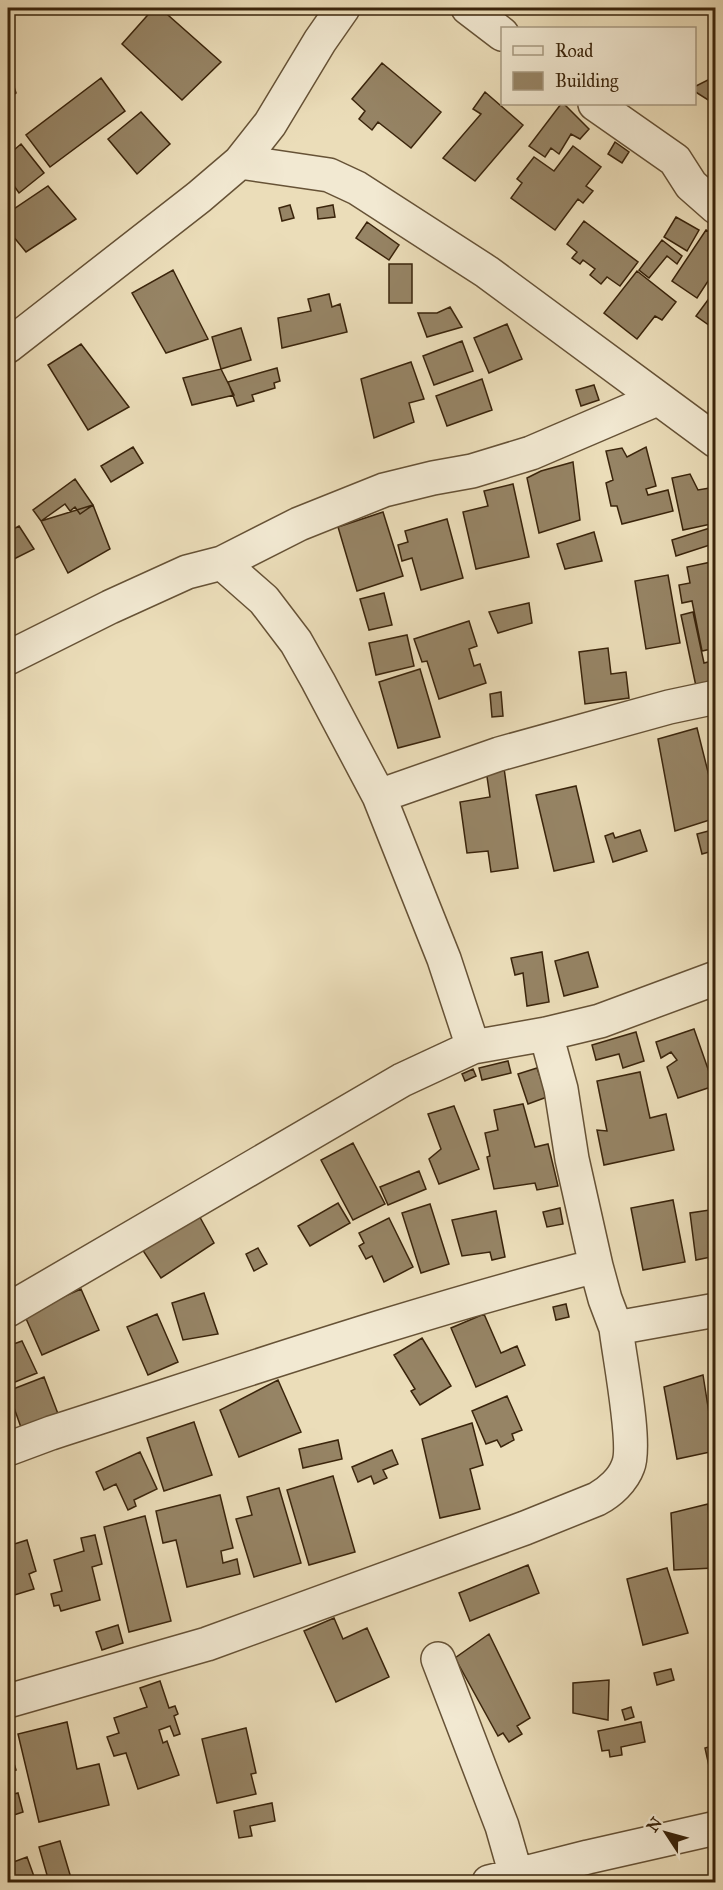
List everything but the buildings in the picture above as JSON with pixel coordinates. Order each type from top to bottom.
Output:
[{"type":"street","points":[[8,346],[199,197],[240,162],[270,124],[320,41],[343,8]]},
{"type":"street","points":[[468,8],[501,33]]},
{"type":"street","points":[[596,105],[675,160],[692,185],[716,207]]},
{"type":"street","points":[[240,162],[329,175],[357,188],[487,272],[716,441]]},
{"type":"street","points":[[8,658],[187,572],[222,563],[299,524],[384,490],[472,471],[531,453],[657,399]]},
{"type":"street","points":[[222,563],[264,600],[296,642],[379,795],[444,959],[473,1047]]},
{"type":"street","points":[[379,795],[500,754],[669,707],[716,697]]},
{"type":"street","points":[[8,1310],[402,1080],[473,1047],[546,1034],[600,1021],[716,978]]},
{"type":"street","points":[[8,1701],[207,1644],[382,1581],[597,1499],[619,1481],[631,1457],[616,1328],[596,1266],[572,1159],[561,1089],[546,1034]]},
{"type":"street","points":[[8,1449],[51,1433],[345,1339],[511,1288],[596,1266]]},
{"type":"street","points":[[616,1328],[716,1310]]},
{"type":"street","points":[[438,1659],[502,1826],[503,1879],[716,1828]]}]
